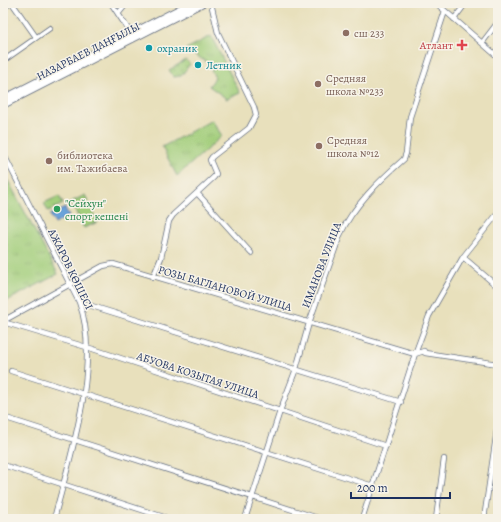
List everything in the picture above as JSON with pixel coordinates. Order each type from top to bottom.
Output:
[{"type":"main road","name":"НАЗАРБАЕВ ДАҢҒЫЛЫ","points":[[3,105],[133,37],[191,3]]},
{"type":"main road","name":"НАЗАРБАЕВ ДАҢҒЫЛЫ","points":[[3,99],[203,3]]},
{"type":"street","points":[[3,8],[12,3],[36,37]]},
{"type":"street","points":[[111,3],[133,37]]},
{"type":"street","points":[[118,14],[127,3]]},
{"type":"street","points":[[153,277],[161,258],[170,221],[174,215],[216,174],[210,160],[249,128],[256,115],[218,33],[211,3]]},
{"type":"street","points":[[436,3],[498,56]]},
{"type":"street","points":[[454,19],[466,3]]},
{"type":"street","name":"ИМАНОВА УЛИЦА","points":[[245,519],[280,411],[296,369],[309,323],[344,226],[367,196],[404,159],[410,117],[445,11]]},
{"type":"street","points":[[482,42],[498,22]]},
{"type":"street","points":[[3,61],[50,28]]},
{"type":"street","name":"АЖАРОВ КӨШЕСІ","points":[[3,153],[79,302],[86,326],[84,394],[54,519]]},
{"type":"street","points":[[197,192],[251,253]]},
{"type":"street","points":[[362,519],[401,402],[415,354],[429,316],[463,257],[498,213]]},
{"type":"street","points":[[463,257],[498,287]]},
{"type":"street","name":"РОЗЫ БАГЛАНОВОЙ УЛИЦА","points":[[3,322],[107,264],[113,264],[415,354],[424,351],[426,353],[445,357],[498,364]]},
{"type":"street","points":[[79,302],[401,402]]},
{"type":"street","name":"АБУОВА КОЗЫТАЯ УЛИЦА","points":[[3,322],[386,446]]},
{"type":"street","points":[[11,372],[373,486]]},
{"type":"street","points":[[3,417],[321,519]]},
{"type":"street","points":[[484,519],[498,423]]},
{"type":"street","points":[[436,519],[444,459]]},
{"type":"street","points":[[3,465],[170,519]]},
{"type":"street","points":[[3,517],[10,519]]},
{"type":"green space","points":[[211,36],[240,93],[227,99],[209,86],[215,78],[208,63],[186,49]]},
{"type":"green space","points":[[186,60],[190,64],[181,76],[174,77],[169,70]]},
{"type":"green space","points":[[212,120],[222,136],[177,176],[162,147]]},
{"type":"green space","points":[[5,175],[58,274],[3,303],[3,176]]},
{"type":"green space","points":[[85,195],[98,222],[84,228],[71,202]]},
{"type":"green space","points":[[59,196],[63,204],[48,211],[44,203]]},
{"type":"water","points":[[65,208],[69,216],[55,224],[50,215]]},
{"type":"place","name":"сш 233","points":[[346,33]]},
{"type":"place","name":"Атлант","points":[[462,45]]},
{"type":"place","name":"охраник","points":[[149,48]]},
{"type":"place","name":"Летник","points":[[198,65]]},
{"type":"place","name":"Средняя школа №233","points":[[318,84]]},
{"type":"place","name":"Средняя школа №12","points":[[319,146]]},
{"type":"place","name":"библиотека им. Тажибаева","points":[[49,161]]},
{"type":"place","name":"\"Сейхун\" спорт кешені","points":[[57,209]]}]
